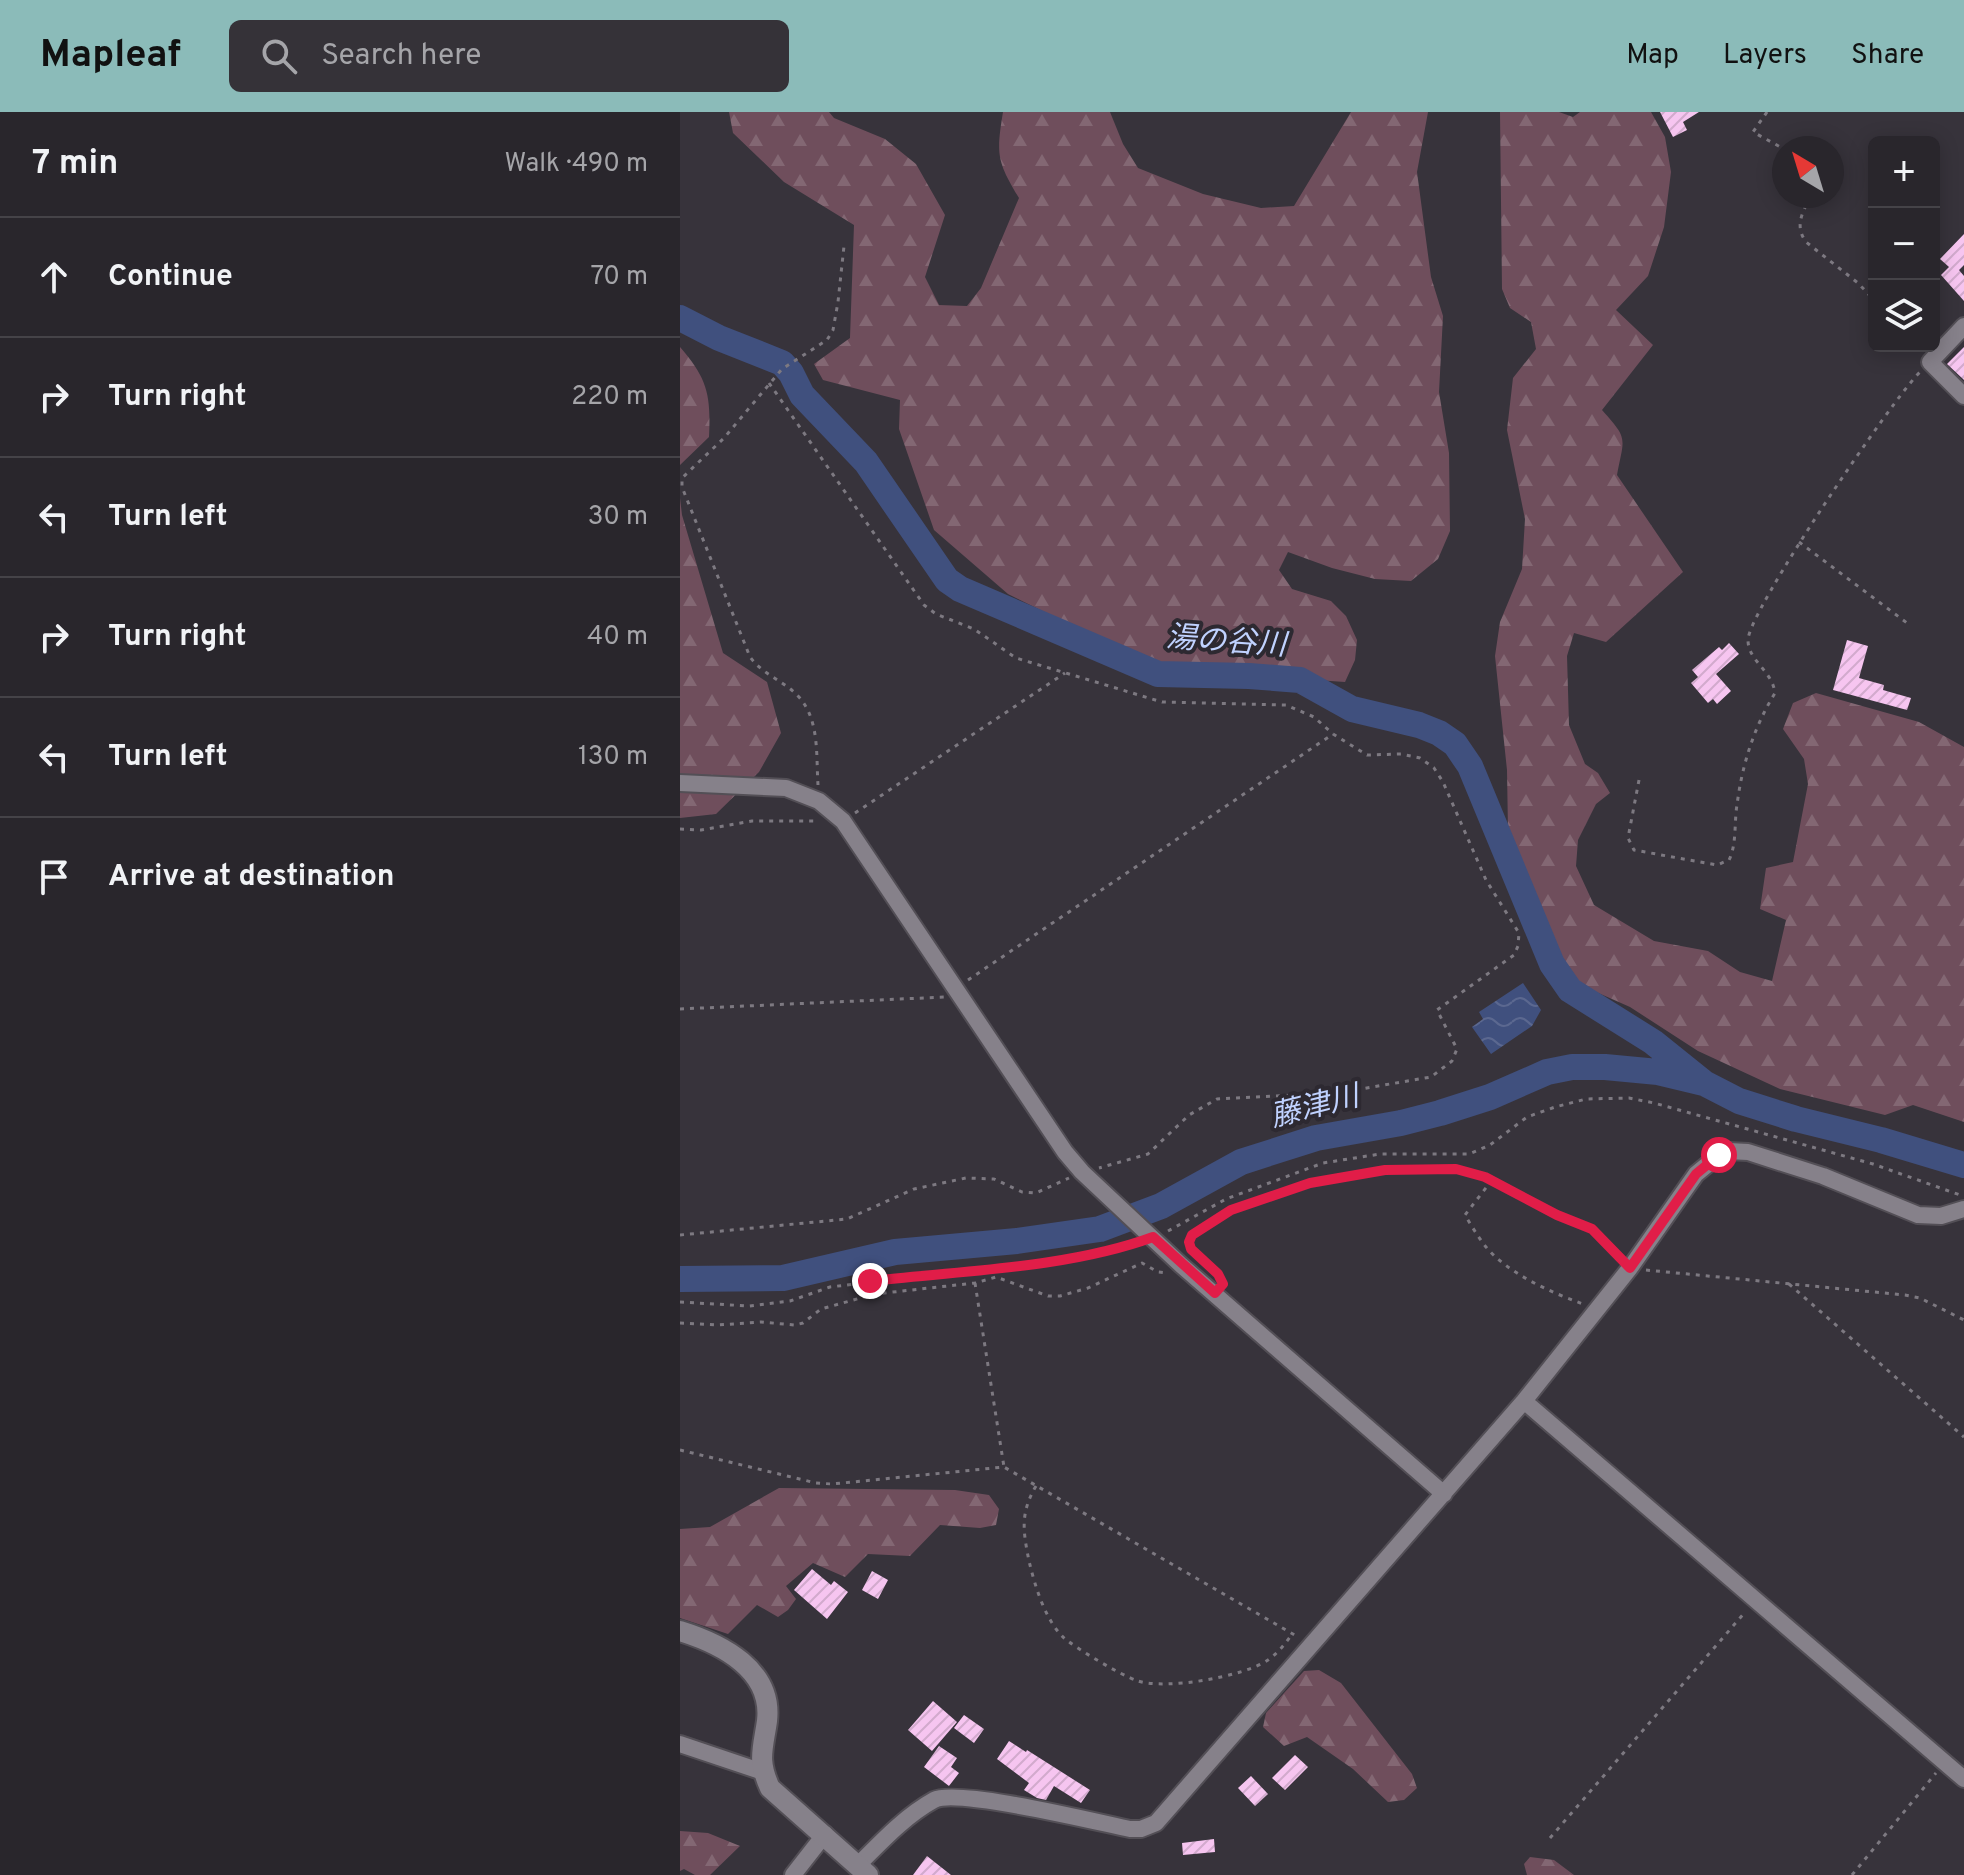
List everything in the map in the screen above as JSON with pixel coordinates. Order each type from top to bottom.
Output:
[{"type":"main road","points":[[680,1631],[714,1643],[731,1653],[763,1687],[768,1701],[760,1753],[770,1788],[863,1870]]},
{"type":"street","points":[[1964,326],[1930,362],[1964,396]]},
{"type":"street","points":[[680,783],[786,788],[819,801],[843,821],[1065,1152],[1082,1172],[1181,1265],[1444,1494]]},
{"type":"street","points":[[863,1870],[896,1827],[937,1798],[971,1797],[1130,1829],[1149,1827],[1165,1815],[1524,1401],[1630,1268],[1696,1174],[1719,1155],[1728,1151],[1748,1152],[1823,1176],[1918,1215],[1941,1216],[1964,1209]]},
{"type":"street","points":[[1524,1401],[1964,1779]]},
{"type":"street","points":[[680,1744],[763,1772]]},
{"type":"street","points":[[793,1875],[825,1834]]},
{"type":"path","points":[[1767,112],[1753,132],[1772,142]]},
{"type":"path","points":[[1805,208],[1799,224],[1806,242],[1868,294]]},
{"type":"path","points":[[819,801],[815,730],[807,710],[798,696],[758,668],[750,657],[682,487],[682,478],[724,438],[782,369],[827,340],[833,330],[844,246]]},
{"type":"path","points":[[1639,780],[1628,838],[1634,850],[1717,865],[1729,860],[1733,849],[1737,802],[1757,722],[1775,693],[1771,676],[1749,651],[1749,633],[1799,542],[1914,378],[1930,362]]},
{"type":"path","points":[[680,1235],[847,1219],[914,1189],[966,1178],[994,1179],[1022,1192],[1036,1193],[1082,1172],[1148,1154],[1189,1115],[1217,1099],[1337,1093],[1431,1077],[1452,1061],[1457,1049],[1437,1010],[1514,955],[1518,946],[1519,933],[1486,880],[1434,768],[1420,758],[1401,754],[1367,755],[1333,734],[1314,717],[1286,705],[1162,702],[1016,658],[974,629],[936,614],[924,605],[769,383]]},
{"type":"path","points":[[1799,542],[1907,623]]},
{"type":"path","points":[[680,829],[701,830],[752,821],[843,821],[1065,673]]},
{"type":"path","points":[[680,1009],[958,992],[1333,734]]},
{"type":"path","points":[[680,1302],[749,1306],[790,1301],[830,1287],[1118,1250],[1176,1228],[1226,1199],[1323,1163],[1380,1154],[1469,1154],[1490,1145],[1527,1117],[1586,1099],[1629,1098],[1654,1103],[1873,1164],[1964,1196]]},
{"type":"path","points":[[1215,1293],[1223,1284],[1218,1274],[1191,1249],[1189,1242],[1192,1235],[1231,1210],[1310,1183],[1385,1170],[1456,1169],[1492,1180],[1557,1215],[1592,1229],[1630,1268],[1905,1295],[1920,1298],[1964,1320]]},
{"type":"path","points":[[1492,1180],[1465,1215],[1485,1246],[1501,1261],[1560,1296],[1598,1309]]},
{"type":"path","points":[[680,1323],[718,1325],[761,1322],[795,1325],[803,1323],[821,1309],[875,1294],[975,1283],[996,1277],[1048,1296],[1060,1296],[1088,1288],[1142,1263],[1166,1275],[1181,1265]]},
{"type":"path","points":[[975,1283],[1004,1467]]},
{"type":"path","points":[[1789,1284],[1964,1437]]},
{"type":"path","points":[[680,1450],[832,1484],[1004,1467],[1313,1645]]},
{"type":"path","points":[[1036,1486],[1023,1514],[1030,1563],[1042,1602],[1064,1638],[1115,1669],[1139,1682],[1187,1683],[1223,1676],[1249,1670],[1267,1661],[1292,1633]]},
{"type":"path","points":[[1550,1838],[1755,1600]]},
{"type":"path","points":[[1852,1875],[1945,1762]]},
{"type":"green space","points":[[729,112],[829,112],[834,118],[885,139],[916,164],[945,215],[925,277],[939,305],[967,306],[981,288],[1019,198],[1000,157],[1003,112],[1110,112],[1123,144],[1138,168],[1203,194],[1261,208],[1294,206],[1351,112],[1428,112],[1417,172],[1431,277],[1443,316],[1439,392],[1449,453],[1450,531],[1438,559],[1411,581],[1375,579],[1288,552],[1279,570],[1292,589],[1331,601],[1346,616],[1357,640],[1355,660],[1345,682],[1160,669],[1008,594],[934,530],[899,429],[900,400],[823,380],[814,364],[850,338],[854,225],[784,182],[733,133]]},
{"type":"green space","points":[[1500,112],[1559,112],[1573,117],[1580,112],[1651,112],[1665,137],[1671,172],[1664,227],[1648,276],[1616,310],[1653,345],[1602,410],[1617,427],[1622,440],[1617,475],[1683,572],[1606,642],[1574,633],[1567,656],[1569,725],[1585,764],[1598,773],[1610,793],[1596,804],[1578,840],[1576,866],[1594,905],[1654,941],[1708,951],[1740,972],[1772,981],[1786,920],[1760,909],[1766,868],[1793,862],[1808,784],[1804,759],[1783,729],[1793,703],[1816,693],[1919,722],[1964,747],[1964,1122],[1913,1105],[1885,1115],[1780,1089],[1698,1051],[1630,1007],[1578,984],[1559,956],[1525,888],[1508,831],[1507,770],[1495,656],[1500,622],[1522,569],[1525,519],[1507,430],[1513,378],[1536,349],[1531,322],[1510,308],[1502,289]]},
{"type":"green space","points":[[680,347],[697,369],[706,389],[709,437],[680,465]]},
{"type":"green space","points":[[680,498],[682,515],[723,653],[767,682],[781,733],[759,772],[716,814],[680,818]]},
{"type":"green space","points":[[779,1488],[955,1490],[989,1495],[999,1509],[996,1525],[980,1528],[940,1525],[910,1556],[868,1554],[845,1577],[813,1563],[786,1586],[796,1599],[778,1617],[757,1605],[728,1634],[680,1618],[680,1529],[710,1527]]},
{"type":"green space","points":[[1319,1670],[1341,1683],[1412,1774],[1417,1788],[1404,1800],[1388,1802],[1353,1769],[1307,1737],[1284,1746],[1263,1727],[1266,1713],[1304,1671]]},
{"type":"green space","points":[[680,1831],[708,1833],[740,1846],[710,1875],[695,1875],[684,1869],[680,1871]]},
{"type":"green space","points":[[1530,1857],[1554,1860],[1574,1875],[1527,1875],[1524,1864]]},
{"type":"water","points":[[1523,983],[1541,1010],[1532,1026],[1491,1054],[1472,1027],[1483,1019],[1479,1012]]},
{"type":"building","points":[[1660,112],[1699,112],[1683,122],[1687,130],[1673,137]]},
{"type":"building","points":[[1964,234],[1964,265],[1959,270],[1964,276],[1964,301],[1941,275],[1949,267],[1940,259]]},
{"type":"building","points":[[1964,347],[1964,380],[1947,364]]},
{"type":"building","points":[[1847,640],[1868,646],[1859,678],[1884,685],[1883,690],[1911,698],[1907,710],[1833,690]]},
{"type":"building","points":[[1729,643],[1739,654],[1716,674],[1731,691],[1717,704],[1713,699],[1708,703],[1691,683],[1698,677],[1692,670],[1719,647],[1722,650]]},
{"type":"building","points":[[812,1569],[831,1585],[834,1581],[848,1592],[827,1619],[794,1590]]},
{"type":"building","points":[[872,1571],[888,1580],[878,1599],[862,1590]]},
{"type":"building","points":[[933,1701],[957,1722],[932,1751],[908,1730]]},
{"type":"building","points":[[964,1715],[984,1729],[974,1743],[954,1728]]},
{"type":"building","points":[[1009,1741],[1090,1790],[1081,1803],[1054,1786],[1046,1800],[1024,1790],[1029,1783],[997,1759]]},
{"type":"building","points":[[939,1746],[957,1758],[951,1767],[959,1773],[949,1786],[924,1767]]},
{"type":"building","points":[[1295,1755],[1308,1767],[1285,1790],[1272,1778]]},
{"type":"building","points":[[1251,1776],[1268,1794],[1255,1806],[1238,1788]]},
{"type":"building","points":[[1214,1839],[1215,1852],[1183,1855],[1182,1843]]},
{"type":"building","points":[[927,1856],[951,1875],[913,1875]]},
{"type":"waterway","name":"湯の谷川","points":[[680,318],[719,338],[782,363],[802,395],[866,462],[947,580],[960,589],[1158,674],[1300,680],[1352,709],[1419,725],[1455,744],[1470,766],[1552,964],[1570,990],[1653,1042],[1704,1083]]},
{"type":"waterway","name":"藤津川","points":[[680,1279],[783,1278],[895,1252],[1017,1241],[1100,1229],[1161,1206],[1241,1162],[1316,1138],[1440,1113],[1490,1097],[1547,1072],[1572,1067],[1658,1072],[1704,1083],[1739,1101],[1796,1119],[1964,1165]]},
{"type":"route","points":[[870,1281],[1069,1258],[1118,1250],[1153,1237],[1215,1293],[1223,1284],[1218,1274],[1191,1249],[1189,1242],[1192,1235],[1231,1210],[1310,1183],[1385,1170],[1456,1169],[1485,1177],[1557,1215],[1592,1229],[1630,1268],[1696,1174],[1719,1155]]}]
